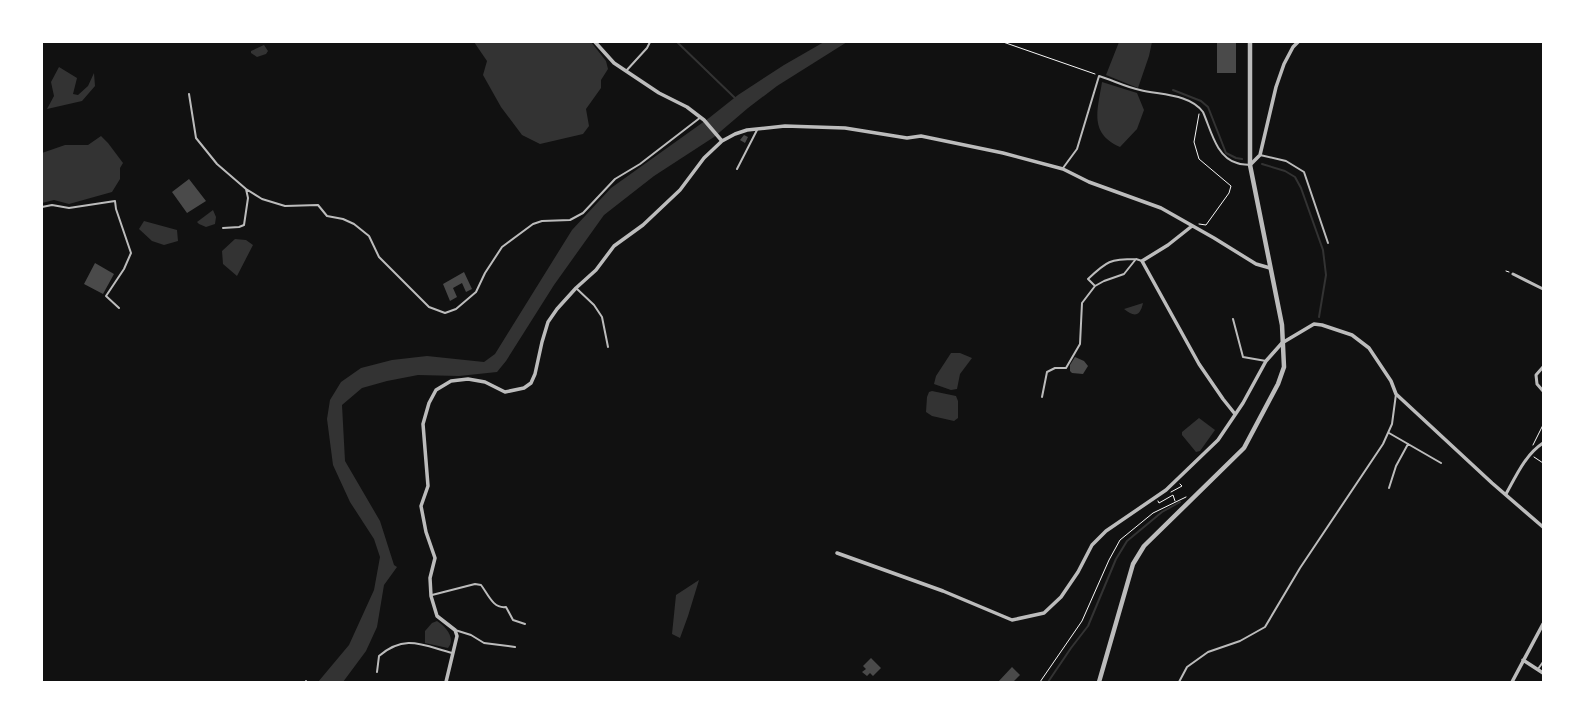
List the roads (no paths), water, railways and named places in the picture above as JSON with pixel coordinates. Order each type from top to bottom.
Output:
[{"type":"street","points":[[595,42],[614,63],[659,93],[687,106],[703,119],[722,141]]},
{"type":"street","points":[[1099,682],[1133,564],[1144,546],[1244,448],[1278,384],[1284,367],[1282,325],[1250,165],[1250,42]]},
{"type":"street","points":[[1250,165],[1260,155],[1276,87],[1284,64],[1293,47],[1298,42]]},
{"type":"street","points":[[446,682],[457,636],[455,630],[437,616],[431,596],[430,578],[434,558],[426,532],[421,506],[428,486],[423,424],[429,403],[436,390],[451,381],[468,379],[484,382],[505,392],[524,388],[531,383],[535,374],[548,322],[557,309],[576,288],[596,270],[614,246],[644,225],[680,190],[704,158],[722,141],[735,134],[747,130],[785,126],[845,128],[907,138],[921,136],[1002,153],[1063,169],[1089,182],[1161,208],[1256,264],[1270,268]]},
{"type":"street","points":[[1192,226],[1168,245],[1142,261],[1199,364],[1235,414]]},
{"type":"street","points":[[1513,274],[1543,289]]},
{"type":"street","points":[[837,553],[943,590],[1012,620],[1044,613],[1061,597],[1078,572],[1096,540],[1106,531],[1166,490],[1218,440],[1243,403],[1266,361],[1282,343],[1314,324],[1322,325],[1352,335],[1369,348],[1391,381],[1396,394],[1543,527]]},
{"type":"street","points":[[1543,367],[1536,375],[1537,384],[1543,391]]},
{"type":"street","points":[[1506,494],[1530,454],[1535,448],[1543,443]]},
{"type":"street","points":[[1512,682],[1543,624]]},
{"type":"street","points":[[1523,660],[1543,673]]},
{"type":"lane","points":[[626,71],[650,42]]},
{"type":"lane","points":[[1063,169],[1077,149],[1099,76],[1139,90],[1190,101],[1200,107],[1203,112],[1219,150],[1227,158],[1237,164],[1250,165]]},
{"type":"lane","points":[[189,94],[196,138],[217,164],[246,189],[262,199],[285,206],[318,206],[327,216],[343,219],[354,224],[369,236],[380,257],[429,307],[445,313],[456,309],[476,292],[485,273],[502,247],[533,224],[542,221],[570,220],[583,212],[615,180],[703,119]]},
{"type":"lane","points":[[737,169],[757,130]]},
{"type":"lane","points":[[1260,155],[1286,162],[1304,172],[1328,243]]},
{"type":"lane","points":[[223,228],[239,227],[244,225],[248,198],[246,189]]},
{"type":"lane","points":[[42,207],[52,205],[69,208],[115,201],[116,209],[131,253],[124,269],[106,296],[119,308]]},
{"type":"lane","points":[[1095,286],[1088,279],[1103,265],[1117,259],[1136,259],[1142,261]]},
{"type":"lane","points":[[1042,398],[1047,372],[1055,368],[1066,368],[1080,344],[1082,303],[1095,286],[1124,274],[1136,259]]},
{"type":"lane","points":[[576,288],[594,304],[602,317],[608,347]]},
{"type":"lane","points":[[1233,319],[1243,357],[1266,361]]},
{"type":"lane","points":[[1179,682],[1188,667],[1208,652],[1240,641],[1265,627],[1300,568],[1368,468],[1389,433],[1392,424],[1396,394]]},
{"type":"lane","points":[[1389,433],[1441,463]]},
{"type":"lane","points":[[1389,488],[1396,466],[1408,444]]},
{"type":"lane","points":[[431,596],[475,584],[481,585],[495,605],[503,608],[506,607],[513,620],[525,624]]},
{"type":"lane","points":[[455,630],[471,635],[484,643],[515,647]]},
{"type":"lane","points":[[377,672],[379,656],[386,650],[402,643],[410,642],[453,653]]},
{"type":"lane","points":[[1538,670],[1543,662]]},
{"type":"waterway","points":[[677,42],[736,99]]},
{"type":"waterway","points":[[1173,90],[1201,101],[1208,107],[1226,153],[1242,159]]},
{"type":"waterway","points":[[1262,164],[1285,171],[1295,177],[1301,188],[1323,250],[1326,275],[1319,317]]},
{"type":"waterway","points":[[1048,682],[1088,626],[1116,559],[1127,541],[1162,512],[1180,502]]}]
